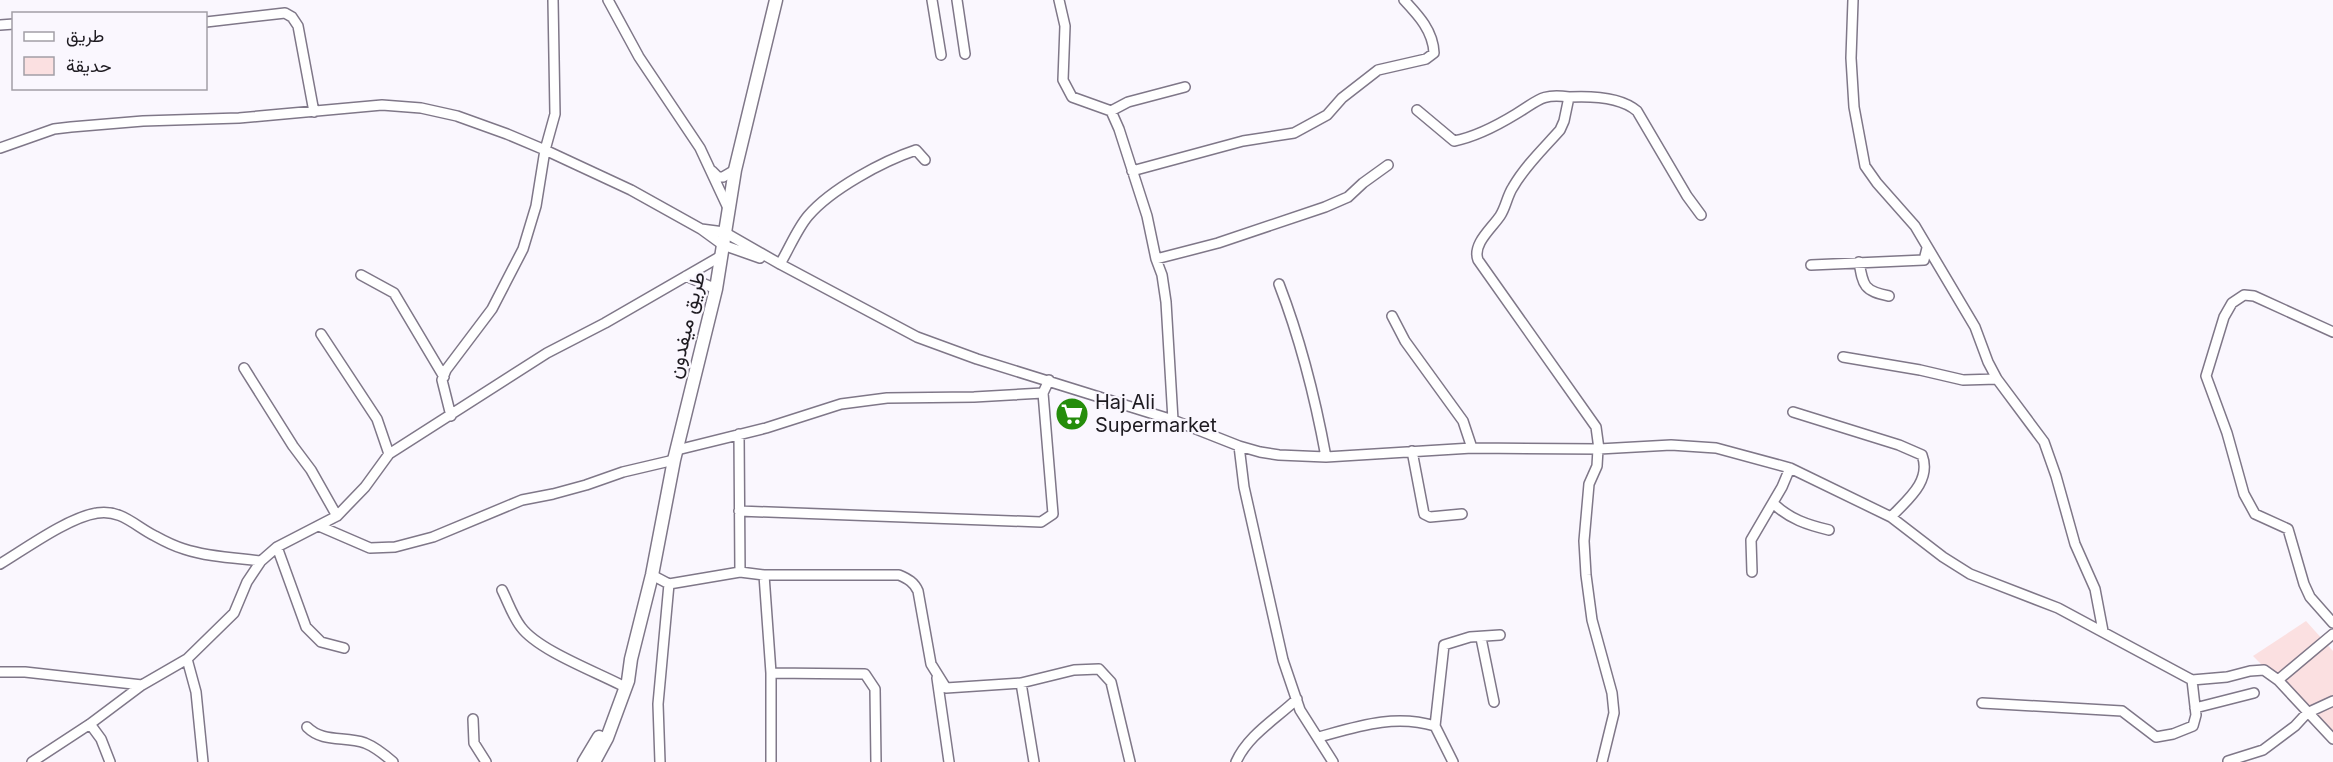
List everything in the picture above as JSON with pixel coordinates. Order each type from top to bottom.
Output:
[{"type":"main road","name":"طريق ميفدون","points":[[594,762],[607,738],[628,681],[676,455],[716,289],[735,170],[776,0]]},
{"type":"main road","name":"طريق ميفدون","points":[[584,762],[608,720],[631,659]]},
{"type":"street","points":[[451,416],[443,390],[446,370],[492,309],[523,249],[536,206],[545,150],[555,114],[553,0]]},
{"type":"street","points":[[608,0],[639,57],[690,133],[728,208]]},
{"type":"street","points":[[932,0],[941,55]]},
{"type":"street","points":[[957,0],[965,54]]},
{"type":"street","points":[[1059,0],[1065,26],[1062,73],[1065,84],[1072,97],[1111,111],[1147,216],[1156,259],[1162,275],[1166,302],[1173,420]]},
{"type":"street","points":[[1132,171],[1243,141],[1294,133],[1328,115],[1342,98],[1378,70],[1426,59],[1434,53],[1430,32],[1404,0]]},
{"type":"street","points":[[1853,0],[1851,58],[1854,107],[1865,165],[1877,183],[1915,226],[1975,327],[1997,379],[2032,425],[2047,450],[2075,544],[2095,589],[2103,631]]},
{"type":"street","points":[[207,22],[285,14],[292,17],[298,26],[314,112]]},
{"type":"street","points":[[1111,111],[1128,102],[1185,87]]},
{"type":"street","points":[[1417,110],[1455,141],[1466,139],[1518,113],[1533,101],[1554,96],[1603,99],[1629,105],[1637,111],[1687,196],[1701,215]]},
{"type":"street","points":[[1569,97],[1560,130],[1516,181],[1504,208],[1482,240],[1476,256],[1596,427],[1599,449],[1597,466],[1589,484],[1584,541],[1592,620],[1612,693],[1614,713],[1602,762]]},
{"type":"street","points":[[0,148],[54,129],[71,127],[314,112],[382,105],[421,108],[456,116],[545,150],[631,190],[701,230],[722,250],[780,264]]},
{"type":"street","points":[[780,264],[806,218],[816,207],[880,164],[916,150],[925,160]]},
{"type":"street","points":[[1156,259],[1218,243],[1325,207],[1348,197],[1388,165]]},
{"type":"street","points":[[709,167],[718,177],[723,177],[735,170]]},
{"type":"street","points":[[701,230],[724,232],[917,337],[977,359],[1173,420],[1239,446],[1279,455],[1326,457],[1472,448],[1599,449],[1671,445],[1716,448],[1790,468],[1891,517],[1943,557],[1970,574],[2058,608],[2192,680],[2227,677],[2264,670],[2278,680],[2333,739]]},
{"type":"street","points":[[1811,265],[1924,260],[1927,248]]},
{"type":"street","points":[[32,762],[142,686],[187,659],[234,613],[247,582],[261,561],[277,547],[337,516],[365,487],[389,454],[547,353],[605,323],[686,276],[722,250]]},
{"type":"street","points":[[1859,262],[1865,287],[1872,293],[1889,296]]},
{"type":"street","points":[[361,275],[394,293],[444,377]]},
{"type":"street","points":[[686,276],[716,289]]},
{"type":"street","points":[[1279,284],[1296,330],[1312,385],[1326,457]]},
{"type":"street","points":[[2333,332],[2254,296],[2240,296],[2232,303],[2224,317],[2206,376],[2227,433],[2244,494],[2255,514],[2284,526],[2291,533],[2304,584],[2310,597],[2333,623]]},
{"type":"street","points":[[1392,316],[1406,341],[1463,421],[1472,448]]},
{"type":"street","points":[[321,334],[377,419],[389,454]]},
{"type":"street","points":[[1843,357],[1963,380],[1997,379]]},
{"type":"street","points":[[244,368],[276,420],[311,470],[337,516]]},
{"type":"street","points":[[739,511],[1041,522],[1053,514],[1043,393],[1049,380]]},
{"type":"street","points":[[319,526],[370,548],[395,547],[434,537],[522,500],[564,491],[739,434],[809,416],[841,404],[876,399],[1043,393]]},
{"type":"street","points":[[1793,412],[1899,445],[1922,455],[1924,461],[1922,479],[1914,494],[1891,517]]},
{"type":"street","points":[[739,434],[740,572]]},
{"type":"street","points":[[1239,446],[1244,487],[1283,660],[1300,710],[1333,762]]},
{"type":"street","points":[[1412,451],[1424,514],[1430,517],[1462,514]]},
{"type":"street","points":[[1752,572],[1751,540],[1790,468]]},
{"type":"street","points":[[1773,503],[1785,515],[1808,525],[1829,530]]},
{"type":"street","points":[[0,564],[76,519],[97,513],[112,513],[126,517],[154,536],[201,554],[261,561]]},
{"type":"street","points":[[277,547],[306,627],[321,642],[344,648]]},
{"type":"street","points":[[652,575],[669,584],[740,572],[764,575],[899,576],[908,579],[915,584],[918,591],[928,653],[946,688],[1021,683],[1074,670],[1099,669],[1111,682],[1130,762]]},
{"type":"street","points":[[764,575],[771,673],[771,762]]},
{"type":"street","points":[[660,762],[658,704],[669,584]]},
{"type":"street","points":[[502,590],[519,626],[526,633],[556,652],[621,684]]},
{"type":"street","points":[[2278,680],[2333,634]]},
{"type":"street","points":[[1453,762],[1435,726],[1444,645],[1470,637],[1500,635]]},
{"type":"street","points":[[1480,638],[1494,702]]},
{"type":"street","points":[[187,659],[196,692],[203,762]]},
{"type":"street","points":[[0,672],[25,672],[142,686]]},
{"type":"street","points":[[771,673],[865,674],[874,689],[876,762]]},
{"type":"street","points":[[937,674],[950,762]]},
{"type":"street","points":[[1982,703],[2122,711],[2156,737],[2173,734],[2193,726],[2196,715],[2192,680]]},
{"type":"street","points":[[1021,683],[1034,762]]},
{"type":"street","points":[[2195,708],[2254,693]]},
{"type":"street","points":[[1236,762],[1240,752],[1255,734],[1297,699]]},
{"type":"street","points":[[2228,761],[2263,750],[2295,726],[2307,713],[2333,701]]},
{"type":"street","points":[[473,719],[474,742],[486,762]]},
{"type":"street","points":[[1319,737],[1383,721],[1418,721],[1435,726]]},
{"type":"street","points":[[90,724],[100,739],[110,762]]},
{"type":"street","points":[[307,727],[315,735],[366,743],[393,762]]},
{"type":"green space","points":[[2306,621],[2333,651],[2333,736],[2253,656]]},
{"type":"place","name":"Haj Ali Supermarket","points":[[1072,414]]}]
